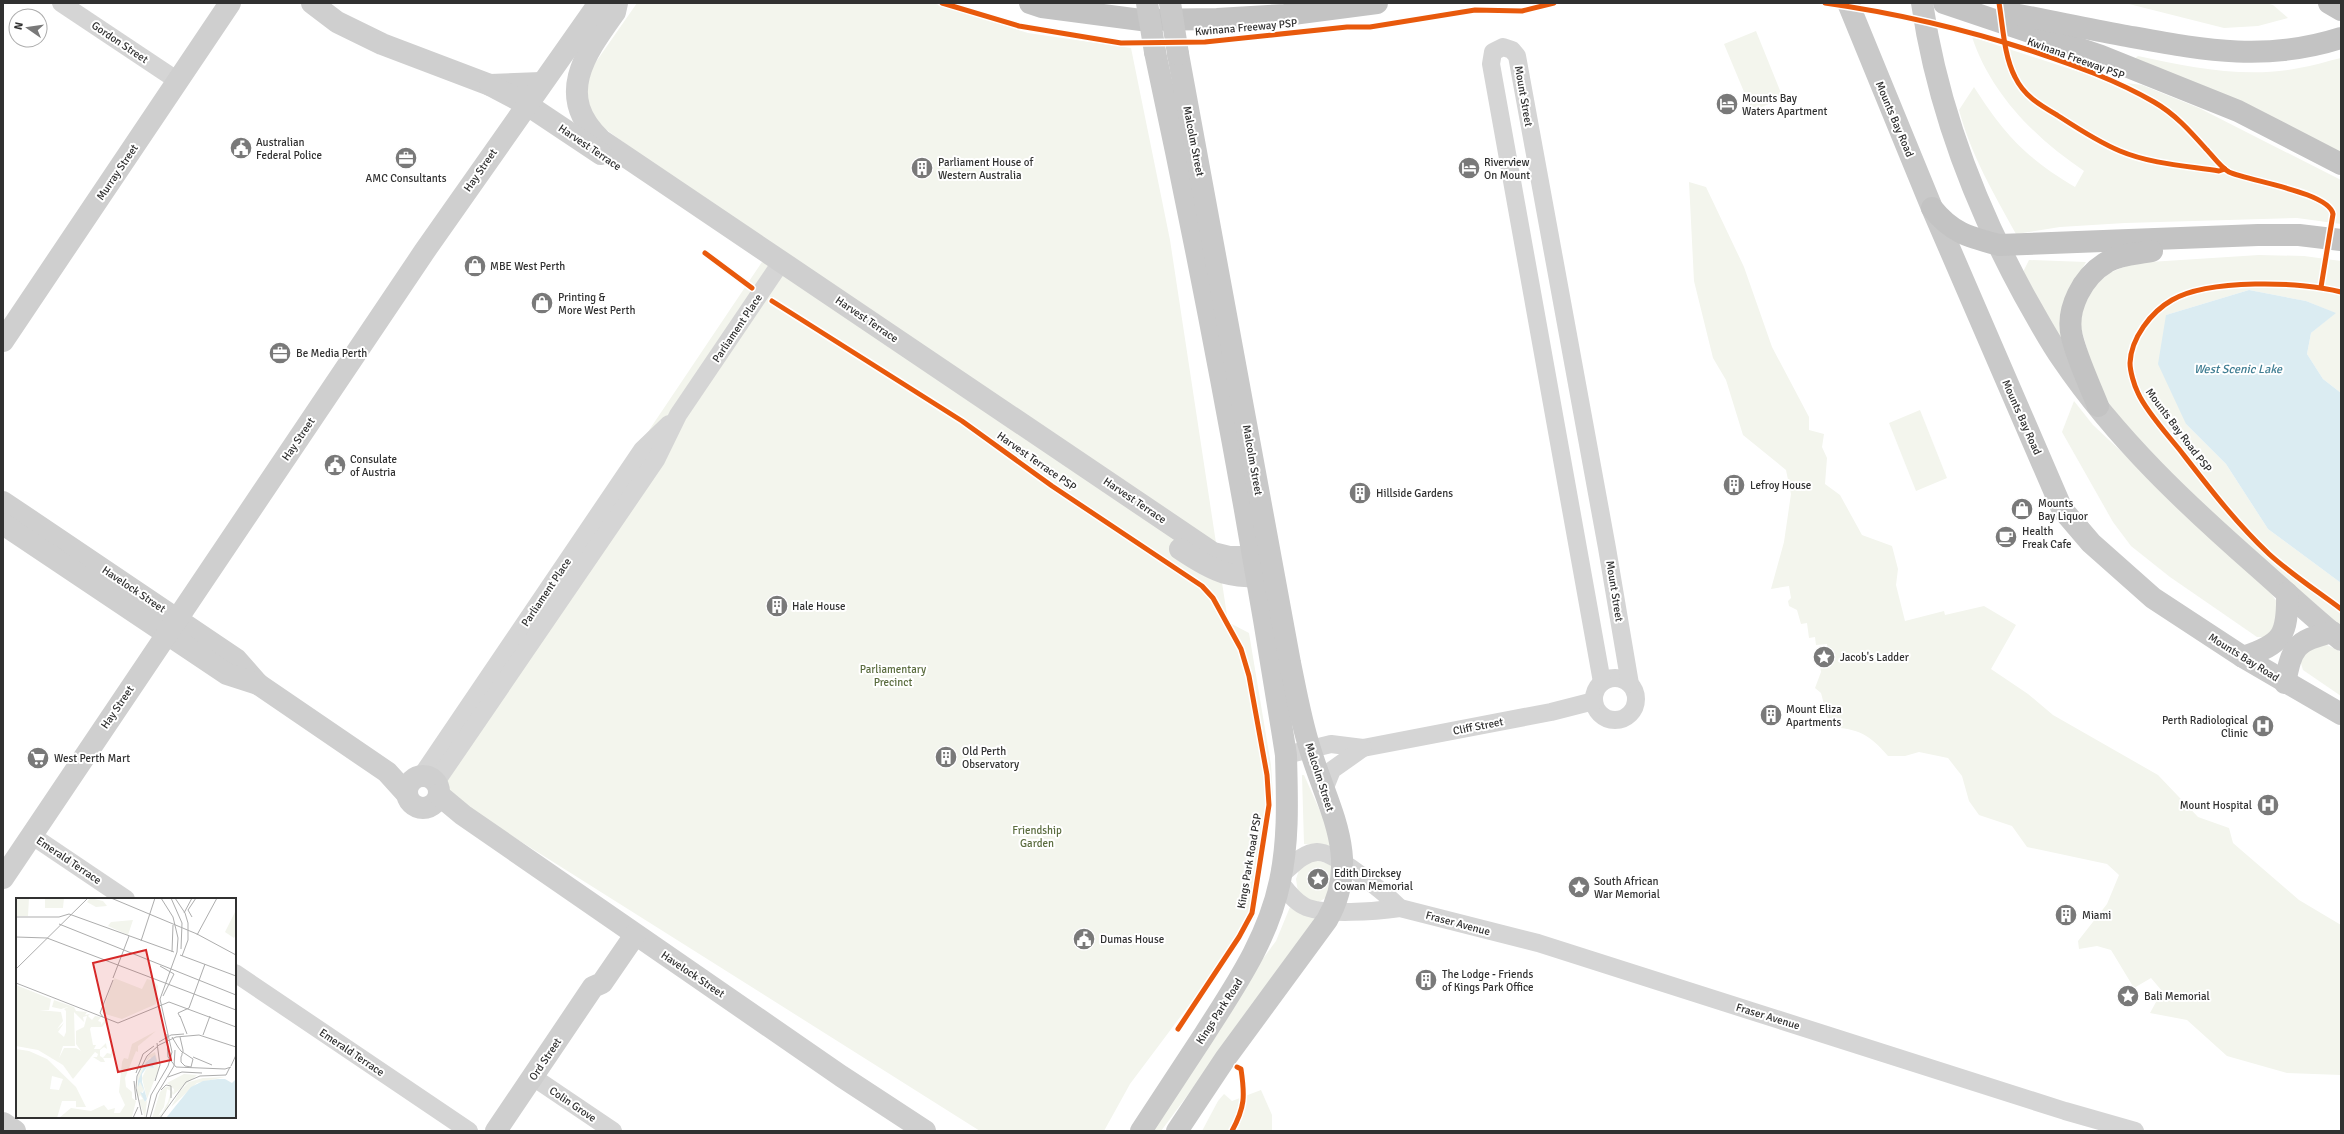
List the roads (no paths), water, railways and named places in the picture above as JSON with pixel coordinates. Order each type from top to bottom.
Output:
[{"type":"highway","points":[[1030,3],[1042,7],[1141,20],[1218,19],[1285,15],[1377,3]]},
{"type":"highway","points":[[1944,3],[2101,56],[2238,111],[2341,164]]},
{"type":"highway","points":[[1962,3],[2186,48],[2229,52],[2290,50],[2341,38]]},
{"type":"highway","points":[[2329,3],[2341,10]]},
{"type":"highway","points":[[1932,208],[1943,222],[1958,233],[1999,245],[2258,235],[2299,235],[2341,240]]},
{"type":"highway","points":[[2098,406],[2071,336],[2073,307],[2080,289],[2094,273],[2108,262],[2124,256],[2258,235]]},
{"type":"main road","name":"Murray Street","points":[[3,341],[230,3]]},
{"type":"main road","name":"Harvest Terrace","points":[[312,3],[337,22],[382,44],[490,85],[526,104],[778,267]]},
{"type":"main road","name":"Hay Street","points":[[5,870],[31,835],[171,626],[526,104],[599,3]]},
{"type":"main road","name":"Harvest Terrace","points":[[617,3],[615,12],[591,46],[579,76],[576,95],[584,121],[601,140],[778,267],[1206,566],[1227,575],[1263,567]]},
{"type":"main road","name":"Malcolm Street","points":[[1147,3],[1155,52],[1198,258],[1232,438],[1263,567],[1290,663],[1310,749],[1337,830],[1343,863],[1342,882],[1332,912]]},
{"type":"main road","name":"Malcolm Street","points":[[1170,3],[1263,567],[1286,754],[1288,807],[1281,879]]},
{"type":"main road","name":"Mounts Bay Road","points":[[1848,3],[1932,208],[2062,509],[2092,543],[2152,598],[2285,683],[2341,714]]},
{"type":"main road","points":[[1922,3],[1927,37],[1952,128],[1969,178],[1999,245],[2031,308],[2062,359],[2098,406],[2148,465],[2192,510],[2336,636]]},
{"type":"main road","name":"Harvest Terrace","points":[[490,85],[541,83]]},
{"type":"main road","name":"Havelock Street","points":[[5,514],[171,626],[236,659],[258,684],[387,772],[424,788],[629,931],[924,1131]]},
{"type":"main road","points":[[2243,657],[2266,649],[2282,634],[2288,621],[2287,593]]},
{"type":"main road","points":[[2285,683],[2289,661],[2298,645],[2312,637],[2336,636]]},
{"type":"main road","name":"Kings Park Road","points":[[1141,1131],[1248,966],[1264,932],[1281,879]]},
{"type":"main road","points":[[1177,1131],[1225,1059],[1332,912]]},
{"type":"main road","name":"Ord Street","points":[[496,1131],[593,987],[602,983],[629,931]]},
{"type":"main road","points":[[3,1123],[15,1131]]},
{"type":"street","name":"Gordon Street","points":[[61,3],[178,81]]},
{"type":"street","name":"Mount Street","points":[[1602,682],[1490,61],[1493,52],[1503,47],[1512,50],[1517,56],[1598,498],[1630,684]]},
{"type":"street","name":"Parliament Place","points":[[424,788],[642,450],[678,415],[778,267]]},
{"type":"street","points":[[1540,339],[1568,334]]},
{"type":"street","points":[[1570,503],[1598,498]]},
{"type":"street","points":[[1616,678],[1630,684],[1636,696],[1635,709],[1629,716],[1621,720],[1612,721],[1603,717],[1596,710],[1594,701],[1597,687],[1602,682],[1616,678]]},
{"type":"street","name":"Cliff Street","points":[[1286,754],[1331,744],[1363,748],[1551,712],[1594,701]]},
{"type":"street","name":"Cliff Street","points":[[1324,790],[1332,770],[1363,748]]},
{"type":"street","name":"Emerald Terrace","points":[[31,835],[125,898]]},
{"type":"street","points":[[1281,879],[1302,857],[1309,854],[1325,854],[1343,863],[1382,890],[1400,908]]},
{"type":"street","name":"Fraser Avenue","points":[[1281,879],[1296,901],[1304,906],[1320,911],[1377,911],[1400,908],[1538,943],[2065,1111],[2135,1131]]},
{"type":"street","name":"Emerald Terrace","points":[[236,974],[469,1131]]},
{"type":"street","name":"Colin Grove","points":[[533,1077],[612,1131]]},
{"type":"water","name":"West Scenic Lake","points":[[2249,290],[2306,301],[2336,313],[2311,333],[2307,354],[2323,379],[2341,393],[2341,583],[2268,529],[2226,464],[2186,424],[2158,364],[2166,315]]},
{"type":"place","name":"Mounts Bay Waters Apartment","points":[[1727,104]]},
{"type":"place","name":"Australian Federal Police","points":[[241,148]]},
{"type":"place","name":"AMC Consultants","points":[[406,158]]},
{"type":"place","name":"Parliament House of Western Australia","points":[[922,168]]},
{"type":"place","name":"Riverview On Mount","points":[[1469,168]]},
{"type":"place","name":"MBE West Perth","points":[[475,266]]},
{"type":"place","name":"Printing & More West Perth","points":[[542,303]]},
{"type":"place","name":"Be Media Perth","points":[[280,353]]},
{"type":"place","name":"Consulate of Austria","points":[[335,465]]},
{"type":"place","name":"Lefroy House","points":[[1734,485]]},
{"type":"place","name":"Hillside Gardens","points":[[1360,493]]},
{"type":"place","name":"Mounts Bay Liquor","points":[[2022,509]]},
{"type":"place","name":"Health Freak Cafe","points":[[2006,537]]},
{"type":"place","name":"Hale House","points":[[777,606]]},
{"type":"place","name":"Jacob's Ladder","points":[[1824,657]]},
{"type":"place","name":"Mount Eliza Apartments","points":[[1771,715]]},
{"type":"place","name":"Perth Radiological Clinic","points":[[2263,726]]},
{"type":"place","name":"Old Perth Observatory","points":[[946,757]]},
{"type":"place","name":"West Perth Mart","points":[[38,758]]},
{"type":"place","name":"Mount Hospital","points":[[2268,805]]},
{"type":"place","name":"Edith Dircksey Cowan Memorial","points":[[1318,879]]},
{"type":"place","name":"South African War Memorial","points":[[1579,887]]},
{"type":"place","name":"Miami","points":[[2066,915]]},
{"type":"place","name":"Dumas House","points":[[1084,939]]},
{"type":"place","name":"The Lodge - Friends of Kings Park Office","points":[[1426,980]]},
{"type":"place","name":"Bali Memorial","points":[[2128,996]]},
{"type":"park label","name":"Parliamentary Precinct","points":[[893,675]]},
{"type":"park label","name":"Friendship Garden","points":[[1037,836]]}]
